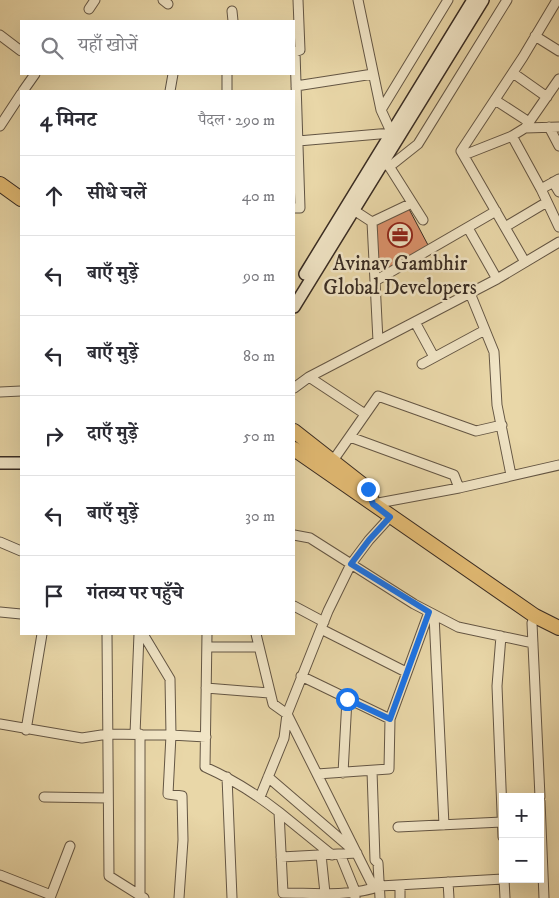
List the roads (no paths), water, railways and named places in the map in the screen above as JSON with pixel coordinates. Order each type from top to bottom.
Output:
[{"type":"main road","points":[[1,182],[20,190]]},
{"type":"main road","points":[[1,182],[20,198]]},
{"type":"main road","points":[[295,433],[368,489],[373,504]]},
{"type":"main road","points":[[295,450],[536,616],[559,628]]},
{"type":"street","points":[[89,9],[95,0]]},
{"type":"street","points":[[295,52],[300,50],[298,0]]},
{"type":"street","points":[[358,0],[381,110],[394,137]]},
{"type":"street","points":[[381,110],[448,0]]},
{"type":"street","points":[[295,290],[350,207],[384,160],[394,137],[473,0]]},
{"type":"street","points":[[394,137],[483,0]]},
{"type":"street","points":[[384,160],[418,144],[507,0]]},
{"type":"street","points":[[525,262],[461,151],[557,2]]},
{"type":"street","points":[[232,12],[233,20]]},
{"type":"street","points":[[0,35],[20,51]]},
{"type":"street","points":[[535,36],[559,51]]},
{"type":"street","points":[[295,69],[298,142],[296,184],[300,208],[295,208]]},
{"type":"street","points":[[512,73],[547,97]]},
{"type":"street","points":[[296,86],[373,74]]},
{"type":"street","points":[[23,90],[33,75]]},
{"type":"street","points":[[170,90],[173,75]]},
{"type":"street","points":[[226,75],[227,90]]},
{"type":"street","points":[[464,155],[512,136],[527,125],[559,79]]},
{"type":"street","points":[[2,119],[20,95]]},
{"type":"street","points":[[495,100],[527,125],[559,127]]},
{"type":"street","points":[[549,127],[559,146]]},
{"type":"street","points":[[512,136],[559,227]]},
{"type":"street","points":[[298,142],[394,137]]},
{"type":"street","points":[[384,160],[424,220]]},
{"type":"street","points":[[541,189],[556,181],[559,192]]},
{"type":"street","points":[[505,227],[547,202]]},
{"type":"street","points":[[372,222],[412,203]]},
{"type":"street","points":[[350,207],[372,222]]},
{"type":"street","points":[[295,305],[350,207]]},
{"type":"street","points":[[375,281],[496,211]]},
{"type":"street","points":[[372,222],[378,341]]},
{"type":"street","points":[[468,228],[497,279]]},
{"type":"street","points":[[295,387],[309,377],[497,279],[559,242]]},
{"type":"street","points":[[470,293],[494,352],[497,405],[511,475]]},
{"type":"street","points":[[415,322],[434,357]]},
{"type":"street","points":[[422,364],[485,330]]},
{"type":"street","points":[[309,377],[365,414]]},
{"type":"street","points":[[0,392],[20,391]]},
{"type":"street","points":[[332,462],[378,396],[476,431],[502,425]]},
{"type":"street","points":[[350,436],[454,475],[459,488]]},
{"type":"street","points":[[0,463],[20,463]]},
{"type":"street","points":[[373,504],[459,488],[559,465]]},
{"type":"street","points":[[0,470],[20,470]]},
{"type":"street","points":[[260,797],[284,738],[287,714],[322,625],[351,564],[390,517]]},
{"type":"street","points":[[295,535],[310,538],[458,627],[533,643]]},
{"type":"street","points":[[0,542],[20,551]]},
{"type":"street","points":[[295,607],[322,625],[406,672]]},
{"type":"street","points":[[0,612],[20,614]]},
{"type":"street","points":[[318,774],[389,770],[390,719],[406,672],[432,613]]},
{"type":"street","points":[[432,613],[444,825]]},
{"type":"street","points":[[536,616],[532,623],[540,793]]},
{"type":"street","points":[[26,730],[42,635]]},
{"type":"street","points":[[107,635],[109,876],[142,897]]},
{"type":"street","points":[[138,635],[138,734],[142,897]]},
{"type":"street","points":[[145,635],[170,679],[171,735],[168,794],[182,796],[183,840],[179,898]]},
{"type":"street","points":[[207,635],[205,767],[227,777],[260,797],[336,854],[355,894]]},
{"type":"street","points":[[256,635],[273,704],[287,714],[357,853],[377,887],[380,898]]},
{"type":"street","points":[[500,636],[497,686],[501,793]]},
{"type":"street","points":[[207,647],[259,647]]},
{"type":"street","points":[[301,676],[390,719]]},
{"type":"street","points":[[206,688],[270,693]]},
{"type":"street","points":[[342,772],[347,699]]},
{"type":"street","points":[[0,724],[26,730],[82,738],[108,734],[206,737]]},
{"type":"street","points":[[372,771],[375,860],[378,863],[377,887]]},
{"type":"street","points":[[268,776],[357,853]]},
{"type":"street","points":[[227,777],[232,898]]},
{"type":"street","points":[[44,797],[108,798]]},
{"type":"street","points":[[279,812],[283,893],[355,894],[377,887],[499,879]]},
{"type":"street","points":[[398,827],[499,822]]},
{"type":"street","points":[[542,838],[544,898]]},
{"type":"street","points":[[0,875],[51,896],[70,846]]},
{"type":"street","points":[[281,858],[357,853]]},
{"type":"street","points":[[319,894],[322,855]]},
{"type":"street","points":[[448,882],[449,898]]},
{"type":"street","points":[[504,883],[505,898]]},
{"type":"street","points":[[400,885],[400,898]]},
{"type":"place","name":"Avinav Gambhir Global Developers","points":[[400,235]]}]
